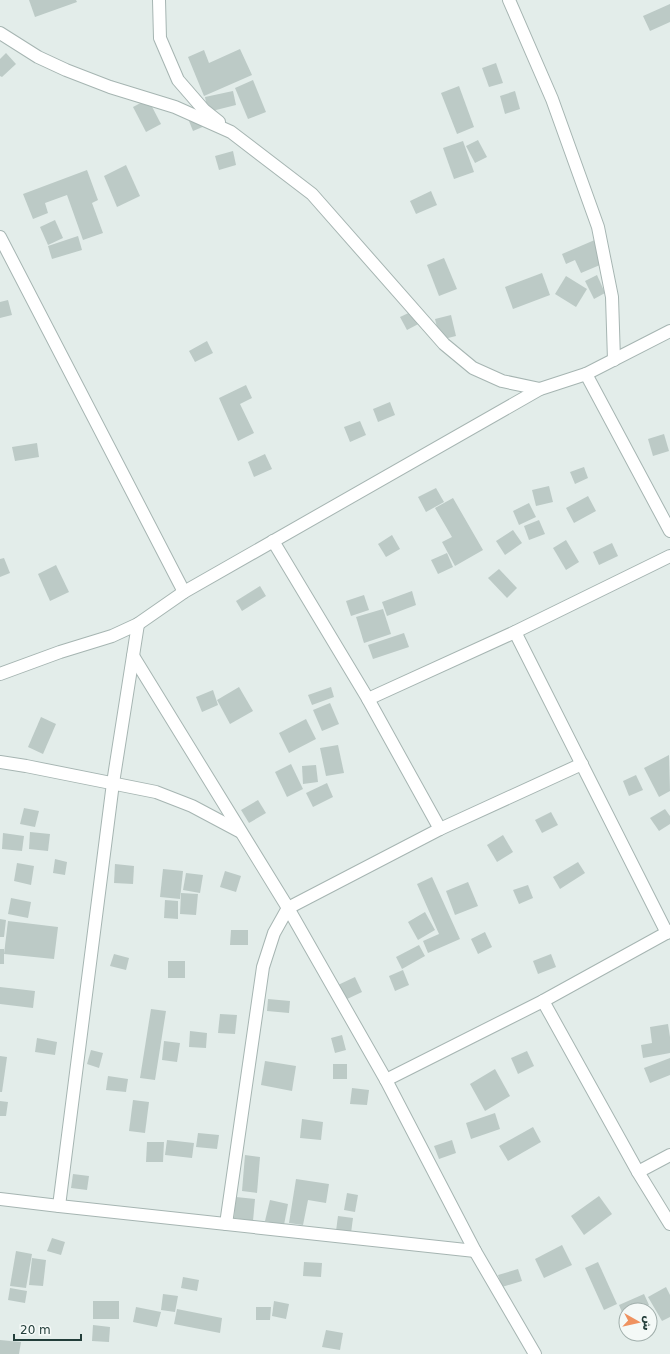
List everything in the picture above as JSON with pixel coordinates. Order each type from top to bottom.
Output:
[{"type":"street","points":[[159,0],[160,38],[178,80],[204,110],[312,194],[444,344],[473,368],[502,381],[540,389]]},
{"type":"street","points":[[509,0],[552,99],[598,228],[612,297],[614,360]]},
{"type":"street","points":[[0,34],[38,57],[66,70],[110,87],[175,107],[231,132]]},
{"type":"street","points":[[0,239],[184,592]]},
{"type":"street","points":[[1,672],[112,636],[138,624],[184,592],[540,389],[586,374],[670,331]]},
{"type":"street","points":[[586,374],[670,531]]},
{"type":"street","points":[[273,541],[368,699],[440,829]]},
{"type":"street","points":[[368,699],[515,632],[670,556]]},
{"type":"street","points":[[60,1206],[113,783],[138,624]]},
{"type":"street","points":[[386,1080],[543,1001],[668,932],[515,632]]},
{"type":"street","points":[[133,656],[288,908],[386,1080],[475,1251],[535,1354]]},
{"type":"street","points":[[0,762],[156,792],[192,806],[240,831]]},
{"type":"street","points":[[226,1224],[263,967],[274,933],[288,908],[440,829],[582,764]]},
{"type":"street","points":[[543,1001],[638,1172],[670,1224]]},
{"type":"street","points":[[638,1172],[670,1156]]},
{"type":"street","points":[[0,1199],[475,1251]]},
{"type":"building","points":[[29,0],[76,0],[77,2],[35,17]]},
{"type":"building","points":[[670,4],[670,22],[650,31],[643,16]]},
{"type":"building","points":[[240,49],[252,75],[204,96],[188,57],[204,50],[209,63]]},
{"type":"building","points":[[6,53],[16,64],[2,77],[0,76],[0,59]]},
{"type":"building","points":[[496,63],[503,83],[489,87],[482,68]]},
{"type":"building","points":[[253,80],[266,112],[248,119],[235,88]]},
{"type":"building","points":[[459,86],[474,127],[457,134],[441,93]]},
{"type":"building","points":[[233,91],[236,105],[208,112],[205,97]]},
{"type":"building","points":[[515,91],[520,109],[505,114],[500,96]]},
{"type":"building","points":[[148,99],[161,124],[146,132],[133,107]]},
{"type":"building","points":[[204,104],[212,123],[193,131],[185,111]]},
{"type":"building","points":[[478,140],[487,157],[475,163],[466,146]]},
{"type":"building","points":[[463,141],[474,172],[454,179],[443,148]]},
{"type":"building","points":[[233,151],[236,165],[219,170],[215,156]]},
{"type":"building","points":[[126,165],[140,196],[117,207],[104,176]]},
{"type":"building","points":[[87,170],[98,200],[92,203],[103,233],[83,240],[67,195],[45,203],[48,213],[33,219],[23,194]]},
{"type":"building","points":[[431,191],[437,205],[416,214],[410,201]]},
{"type":"building","points":[[55,220],[63,238],[48,245],[40,227]]},
{"type":"building","points":[[78,236],[82,250],[52,259],[48,246]]},
{"type":"building","points":[[597,239],[607,262],[581,273],[575,260],[566,264],[562,254]]},
{"type":"building","points":[[444,258],[457,289],[439,296],[427,265]]},
{"type":"building","points":[[542,273],[550,295],[513,309],[505,287]]},
{"type":"building","points":[[597,275],[605,293],[594,299],[585,281]]},
{"type":"building","points":[[566,276],[587,289],[576,307],[555,294]]},
{"type":"building","points":[[8,300],[12,315],[0,318],[0,302]]},
{"type":"building","points":[[417,309],[424,321],[407,330],[400,317]]},
{"type":"building","points":[[451,315],[456,336],[440,340],[435,319]]},
{"type":"building","points":[[207,341],[213,353],[195,362],[189,351]]},
{"type":"building","points":[[246,385],[252,398],[240,404],[254,433],[238,441],[219,398]]},
{"type":"building","points":[[390,402],[395,415],[378,422],[373,409]]},
{"type":"building","points":[[360,421],[366,435],[350,442],[344,427]]},
{"type":"building","points":[[664,434],[669,451],[653,456],[648,439]]},
{"type":"building","points":[[37,443],[39,457],[15,461],[12,447]]},
{"type":"building","points":[[265,454],[272,469],[254,477],[248,462]]},
{"type":"building","points":[[584,467],[588,478],[575,484],[570,472]]},
{"type":"building","points":[[549,486],[553,502],[536,506],[532,490]]},
{"type":"building","points":[[436,488],[444,502],[426,512],[418,497]]},
{"type":"building","points":[[588,496],[596,511],[574,523],[566,508]]},
{"type":"building","points":[[453,498],[483,550],[455,566],[442,542],[452,537],[435,508]]},
{"type":"building","points":[[529,503],[536,517],[519,525],[513,511]]},
{"type":"building","points":[[539,520],[545,534],[529,540],[524,526]]},
{"type":"building","points":[[513,530],[522,543],[505,555],[496,541]]},
{"type":"building","points":[[392,535],[400,549],[386,557],[378,544]]},
{"type":"building","points":[[566,540],[579,562],[566,570],[553,548]]},
{"type":"building","points":[[612,543],[618,556],[599,565],[593,552]]},
{"type":"building","points":[[447,553],[453,567],[438,574],[431,560]]},
{"type":"building","points":[[4,558],[10,573],[0,577],[0,559]]},
{"type":"building","points":[[56,565],[69,592],[50,601],[38,574]]},
{"type":"building","points":[[499,569],[517,588],[507,598],[488,578]]},
{"type":"building","points":[[260,586],[266,596],[242,611],[236,601]]},
{"type":"building","points":[[412,591],[416,605],[387,616],[382,602]]},
{"type":"building","points":[[364,595],[369,610],[351,616],[346,601]]},
{"type":"building","points":[[383,609],[391,634],[364,643],[356,617]]},
{"type":"building","points":[[404,633],[409,647],[373,659],[368,645]]},
{"type":"building","points":[[239,687],[253,711],[230,724],[217,700]]},
{"type":"building","points":[[331,687],[334,697],[312,705],[308,695]]},
{"type":"building","points":[[213,690],[218,705],[202,712],[196,697]]},
{"type":"building","points":[[330,703],[339,724],[322,731],[313,710]]},
{"type":"building","points":[[41,717],[56,724],[43,754],[28,747]]},
{"type":"building","points":[[306,719],[316,739],[289,753],[279,733]]},
{"type":"building","points":[[338,745],[344,773],[326,776],[320,748]]},
{"type":"building","points":[[669,755],[670,791],[659,797],[644,768]]},
{"type":"building","points":[[291,764],[303,789],[287,797],[275,772]]},
{"type":"building","points":[[316,765],[318,782],[303,784],[302,766]]},
{"type":"building","points":[[636,775],[643,790],[629,796],[623,781]]},
{"type":"building","points":[[327,783],[333,797],[313,807],[306,793]]},
{"type":"building","points":[[258,800],[266,813],[249,823],[241,810]]},
{"type":"building","points":[[24,808],[39,811],[35,827],[20,824]]},
{"type":"building","points":[[665,809],[670,816],[670,824],[659,831],[650,818]]},
{"type":"building","points":[[551,812],[558,825],[542,833],[535,820]]},
{"type":"building","points":[[30,832],[50,834],[48,851],[29,849]]},
{"type":"building","points":[[3,833],[24,836],[22,851],[2,849]]},
{"type":"building","points":[[503,835],[513,852],[497,862],[487,845]]},
{"type":"building","points":[[55,859],[67,862],[65,875],[53,873]]},
{"type":"building","points":[[578,862],[585,873],[560,889],[553,877]]},
{"type":"building","points":[[17,863],[34,866],[31,885],[14,881]]},
{"type":"building","points":[[115,864],[134,866],[133,884],[114,883]]},
{"type":"building","points":[[163,869],[183,871],[180,899],[160,897]]},
{"type":"building","points":[[225,871],[241,876],[236,892],[220,887]]},
{"type":"building","points":[[186,873],[203,875],[200,893],[183,890]]},
{"type":"building","points":[[432,877],[460,939],[428,953],[423,941],[439,934],[417,884]]},
{"type":"building","points":[[468,882],[478,906],[455,915],[446,891]]},
{"type":"building","points":[[528,885],[533,898],[519,904],[513,890]]},
{"type":"building","points":[[181,893],[198,894],[196,915],[180,914]]},
{"type":"building","points":[[11,898],[31,902],[28,918],[8,914]]},
{"type":"building","points":[[165,900],[178,901],[178,919],[164,918]]},
{"type":"building","points":[[425,912],[435,930],[418,940],[408,922]]},
{"type":"building","points":[[0,919],[6,920],[4,937],[0,937]]},
{"type":"building","points":[[8,921],[58,927],[54,959],[4,954]]},
{"type":"building","points":[[231,930],[248,930],[248,945],[230,945]]},
{"type":"building","points":[[485,932],[492,947],[478,954],[471,939]]},
{"type":"building","points":[[419,945],[425,956],[402,969],[396,957]]},
{"type":"building","points":[[0,949],[4,949],[4,964],[0,964]]},
{"type":"building","points":[[114,954],[129,958],[126,970],[110,966]]},
{"type":"building","points":[[551,954],[556,967],[538,974],[533,961]]},
{"type":"building","points":[[168,961],[185,961],[185,978],[168,978]]},
{"type":"building","points":[[403,970],[409,985],[395,991],[389,976]]},
{"type":"building","points":[[355,977],[362,992],[345,1000],[338,985]]},
{"type":"building","points":[[0,987],[35,991],[33,1008],[0,1004]]},
{"type":"building","points":[[268,999],[290,1001],[289,1013],[267,1011]]},
{"type":"building","points":[[151,1009],[166,1011],[155,1080],[140,1078]]},
{"type":"building","points":[[220,1014],[237,1015],[235,1034],[218,1033]]},
{"type":"building","points":[[668,1024],[670,1053],[643,1058],[641,1045],[652,1043],[650,1027]]},
{"type":"building","points":[[190,1031],[207,1033],[206,1048],[189,1047]]},
{"type":"building","points":[[342,1035],[346,1050],[335,1053],[331,1038]]},
{"type":"building","points":[[37,1038],[57,1042],[55,1055],[35,1052]]},
{"type":"building","points":[[164,1041],[180,1043],[177,1062],[162,1060]]},
{"type":"building","points":[[91,1050],[103,1053],[99,1068],[87,1064]]},
{"type":"building","points":[[527,1051],[534,1066],[518,1074],[511,1058]]},
{"type":"building","points":[[0,1056],[7,1057],[2,1092],[0,1092]]},
{"type":"building","points":[[670,1058],[670,1075],[650,1083],[644,1068]]},
{"type":"building","points":[[265,1061],[296,1066],[292,1091],[261,1085]]},
{"type":"building","points":[[333,1064],[347,1064],[347,1079],[333,1079]]},
{"type":"building","points":[[495,1069],[510,1096],[485,1111],[470,1084]]},
{"type":"building","points":[[108,1076],[128,1079],[126,1092],[106,1090]]},
{"type":"building","points":[[352,1088],[369,1090],[367,1105],[350,1104]]},
{"type":"building","points":[[133,1100],[149,1102],[145,1133],[129,1131]]},
{"type":"building","points":[[0,1101],[8,1102],[6,1116],[0,1116]]},
{"type":"building","points":[[495,1113],[500,1129],[471,1139],[466,1123]]},
{"type":"building","points":[[302,1119],[323,1122],[321,1140],[300,1138]]},
{"type":"building","points":[[533,1127],[541,1142],[508,1161],[499,1146]]},
{"type":"building","points":[[198,1133],[219,1135],[217,1149],[196,1147]]},
{"type":"building","points":[[167,1140],[194,1143],[192,1158],[165,1155]]},
{"type":"building","points":[[452,1140],[456,1153],[439,1159],[434,1146]]},
{"type":"building","points":[[147,1142],[164,1142],[163,1162],[146,1162]]},
{"type":"building","points":[[245,1155],[260,1157],[257,1193],[242,1191]]},
{"type":"building","points":[[73,1174],[89,1176],[87,1190],[71,1188]]},
{"type":"building","points":[[296,1179],[329,1184],[326,1203],[308,1200],[303,1225],[289,1223]]},
{"type":"building","points":[[347,1193],[358,1195],[355,1212],[344,1210]]},
{"type":"building","points":[[599,1196],[612,1214],[584,1235],[571,1216]]},
{"type":"building","points":[[236,1197],[255,1199],[253,1221],[234,1218]]},
{"type":"building","points":[[270,1200],[288,1204],[284,1225],[265,1221]]},
{"type":"building","points":[[338,1216],[353,1218],[351,1233],[336,1231]]},
{"type":"building","points":[[52,1238],[65,1242],[61,1255],[47,1251]]},
{"type":"building","points":[[562,1245],[572,1265],[544,1278],[535,1259]]},
{"type":"building","points":[[16,1251],[32,1254],[26,1288],[10,1286]]},
{"type":"building","points":[[32,1258],[46,1260],[43,1286],[29,1285]]},
{"type":"building","points":[[304,1262],[322,1263],[321,1277],[303,1276]]},
{"type":"building","points":[[598,1262],[617,1304],[604,1310],[585,1268]]},
{"type":"building","points":[[518,1269],[522,1281],[502,1287],[498,1275]]},
{"type":"building","points":[[183,1277],[199,1280],[197,1291],[181,1288]]},
{"type":"building","points":[[666,1287],[670,1295],[670,1317],[662,1321],[658,1314],[658,1302],[651,1302],[648,1297]]},
{"type":"building","points":[[10,1288],[27,1291],[25,1303],[8,1300]]},
{"type":"building","points":[[163,1294],[178,1296],[175,1312],[161,1310]]},
{"type":"building","points":[[644,1294],[648,1302],[626,1302]]},
{"type":"building","points":[[93,1301],[119,1301],[119,1319],[93,1319]]},
{"type":"building","points":[[274,1301],[289,1304],[286,1319],[272,1316]]},
{"type":"building","points":[[136,1307],[161,1312],[157,1327],[133,1322]]},
{"type":"building","points":[[256,1307],[271,1307],[270,1320],[256,1320]]},
{"type":"building","points":[[177,1309],[222,1318],[220,1333],[174,1324]]},
{"type":"building","points":[[93,1325],[110,1327],[109,1342],[92,1341]]},
{"type":"building","points":[[326,1330],[343,1333],[340,1350],[322,1347]]},
{"type":"building","points":[[0,1340],[21,1342],[19,1354],[0,1354]]}]
